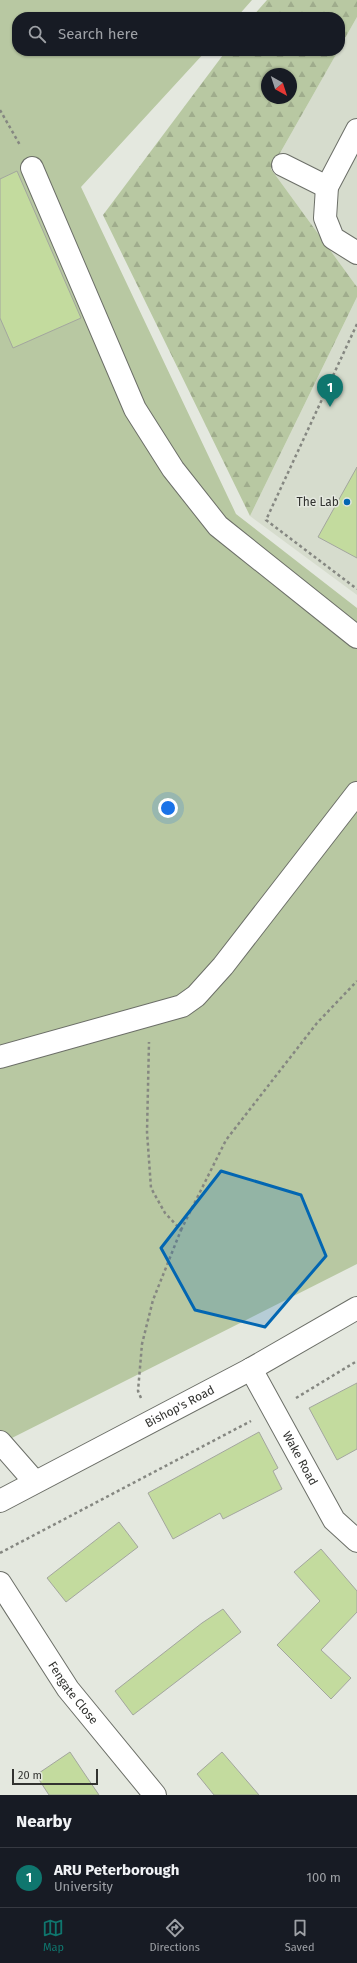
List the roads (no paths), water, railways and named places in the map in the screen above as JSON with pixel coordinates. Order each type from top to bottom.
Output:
[{"type":"street","points":[[357,130],[328,187],[325,218],[333,238],[357,253]]},
{"type":"street","points":[[283,165],[328,187]]},
{"type":"street","points":[[32,168],[135,409],[173,469],[218,526],[357,637]]},
{"type":"street","points":[[0,1057],[150,1016],[182,1006],[196,996],[223,966],[357,793]]},
{"type":"street","name":"Bishop's Road","points":[[0,1501],[251,1369],[357,1308]]},
{"type":"street","name":"Wake Road","points":[[251,1369],[334,1520],[357,1541]]},
{"type":"street","points":[[0,1442],[35,1482]]},
{"type":"street","name":"Fengate Close","points":[[0,1583],[68,1689],[155,1795]]},
{"type":"place","name":"ARU Peterborough","points":[[330,407]]},
{"type":"place","name":"The Lab","points":[[347,502]]}]
